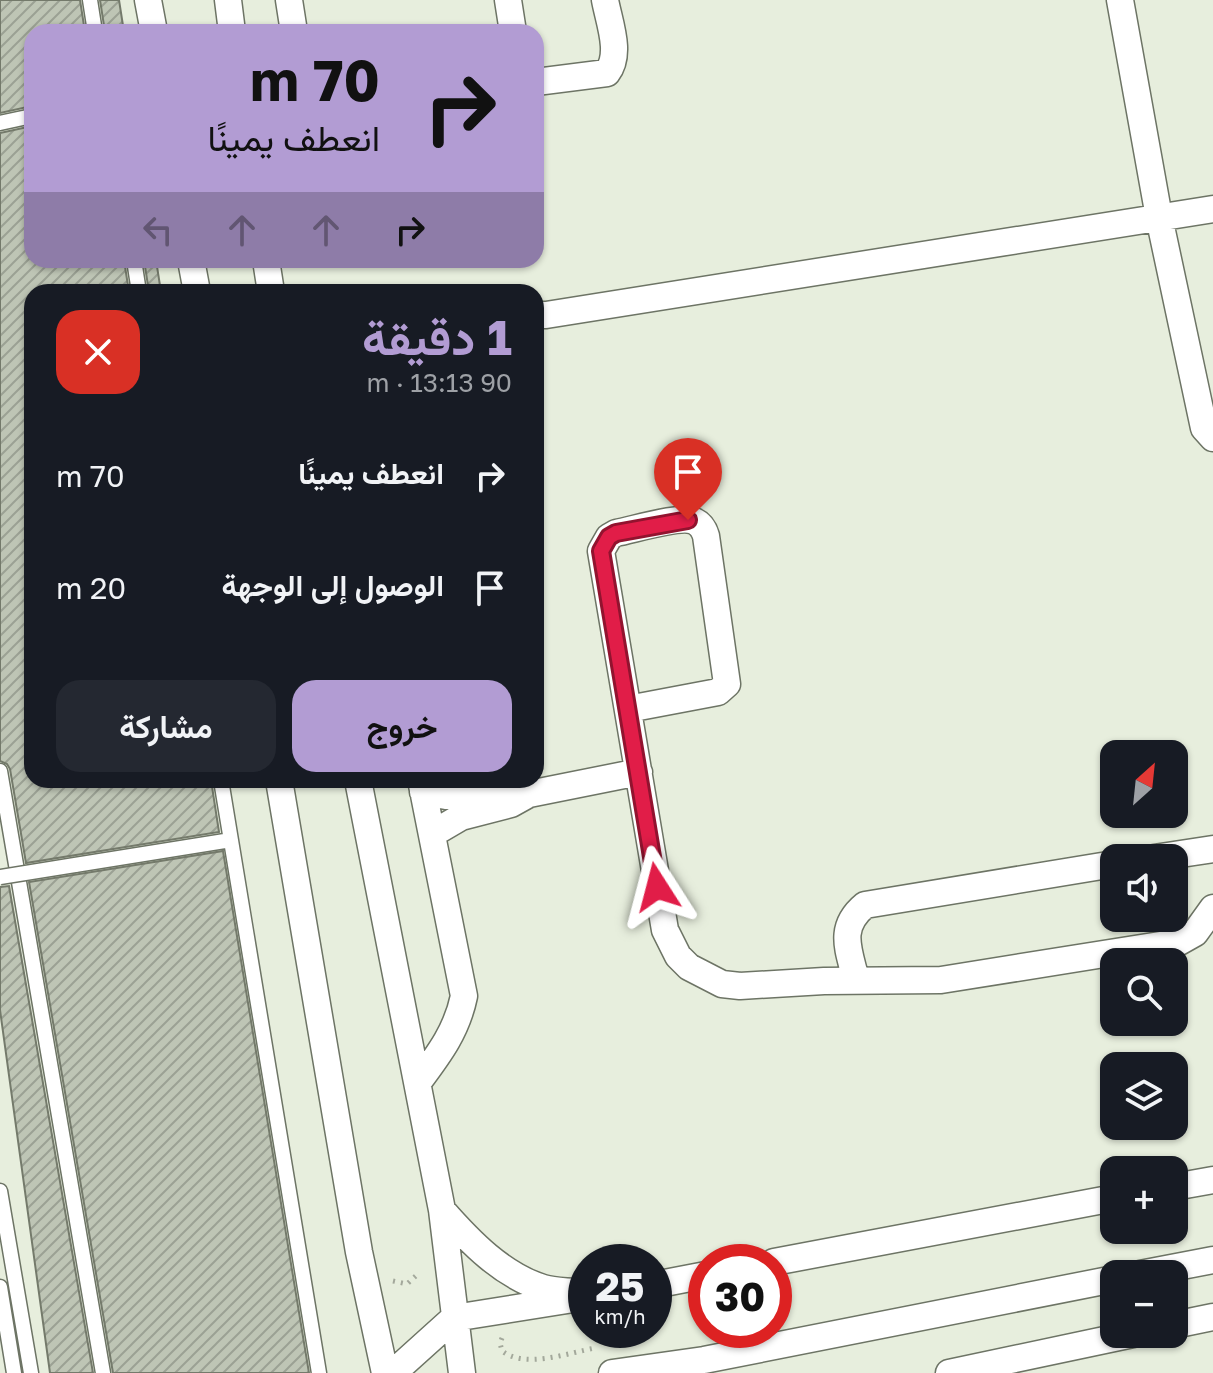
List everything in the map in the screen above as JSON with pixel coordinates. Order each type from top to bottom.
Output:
[{"type":"street","points":[[148,0],[152,24]]},
{"type":"street","points":[[228,0],[231,24]]},
{"type":"street","points":[[289,0],[293,24]]},
{"type":"street","points":[[508,0],[512,24]]},
{"type":"street","points":[[544,81],[607,73],[613,65],[615,53],[605,0]]},
{"type":"street","points":[[1120,0],[1159,217],[1204,428],[1213,438]]},
{"type":"street","points":[[544,316],[1213,209]]},
{"type":"street","points":[[628,709],[718,692],[727,684],[706,536],[703,527],[696,522],[679,521],[616,533],[603,543],[602,558],[665,930],[678,956],[689,967],[722,984],[941,980],[1179,942],[1195,933],[1213,908]]},
{"type":"street","points":[[432,834],[461,817],[511,804],[529,794],[639,772]]},
{"type":"street","points":[[280,788],[356,1236],[385,1373]]},
{"type":"street","points":[[360,788],[442,1210],[462,1373]]},
{"type":"street","points":[[419,1081],[449,1041],[460,1016],[464,996],[422,788]]},
{"type":"street","points":[[427,788],[446,796],[509,790],[529,794]]},
{"type":"street","points":[[1188,853],[1213,849]]},
{"type":"street","points":[[856,980],[847,930],[856,913],[865,905],[1100,866]]},
{"type":"street","points":[[1188,1184],[1213,1180]]},
{"type":"street","points":[[792,1259],[1100,1201]]},
{"type":"street","points":[[442,1210],[469,1241],[502,1267],[543,1288],[568,1293]]},
{"type":"street","points":[[1188,1265],[1213,1260]]},
{"type":"street","points":[[612,1373],[713,1366],[1100,1282]]},
{"type":"street","points":[[393,1373],[454,1318],[568,1299]]},
{"type":"street","points":[[1188,1322],[1213,1317]]},
{"type":"street","points":[[949,1373],[1100,1341]]},
{"type":"lane","points":[[90,0],[94,24]]},
{"type":"lane","points":[[0,123],[24,118]]},
{"type":"lane","points":[[0,771],[103,1373]]},
{"type":"lane","points":[[222,788],[319,1373]]},
{"type":"lane","points":[[0,877],[231,840]]},
{"type":"lane","points":[[0,1191],[31,1373]]},
{"type":"lane","points":[[0,1287],[14,1373]]},
{"type":"path","points":[[388,1279],[407,1284],[420,1272]]},
{"type":"path","points":[[512,1331],[504,1335],[500,1343],[502,1351],[518,1359],[543,1358],[597,1348]]},
{"type":"building","points":[[0,0],[80,0],[84,24],[24,24],[24,108],[0,113]]},
{"type":"building","points":[[100,0],[119,0],[123,24],[104,24]]},
{"type":"building","points":[[24,128],[24,268],[125,268],[128,284],[24,284],[24,788],[212,788],[219,832],[26,863],[10,769],[0,761],[0,133]]},
{"type":"building","points":[[145,268],[157,268],[160,284],[148,284]]},
{"type":"building","points":[[223,851],[309,1373],[113,1373],[29,882]]},
{"type":"building","points":[[9,886],[93,1373],[50,1373],[0,1010],[0,887]]},
{"type":"route","points":[[657,887],[601,551],[603,543],[616,533],[688,520]]}]
